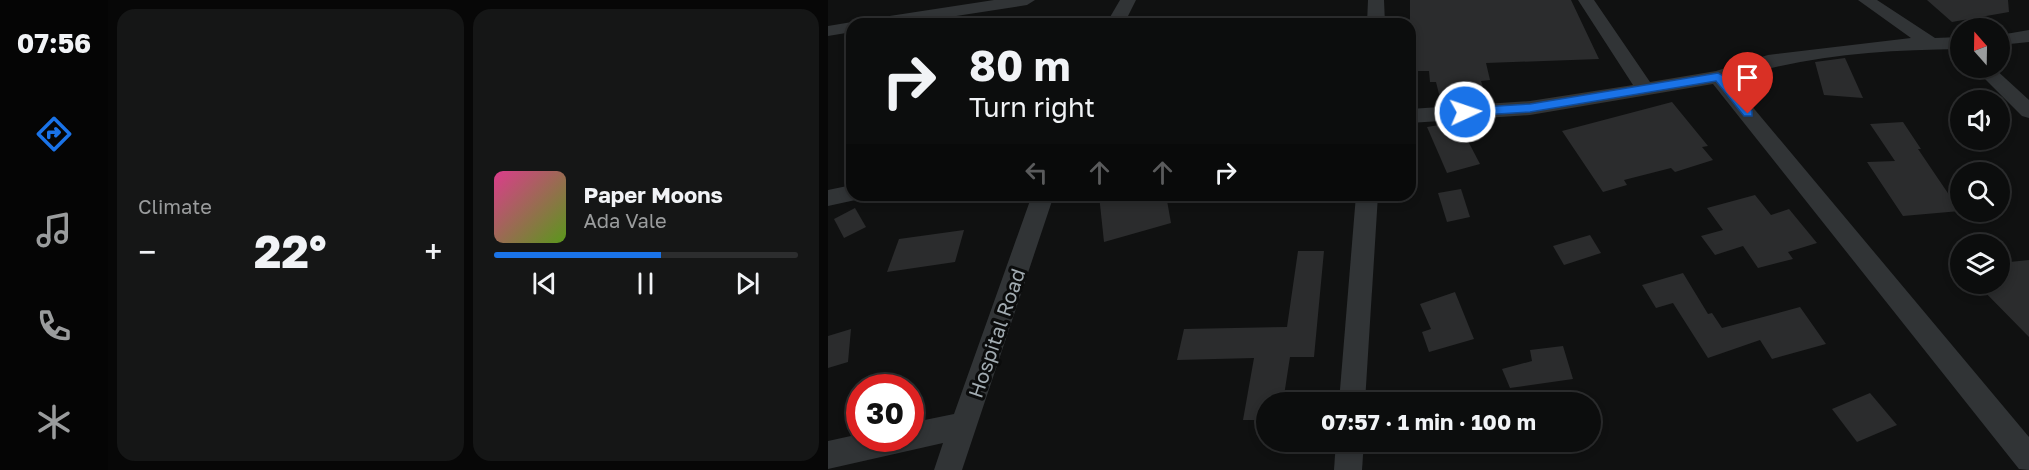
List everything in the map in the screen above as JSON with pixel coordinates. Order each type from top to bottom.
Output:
[{"type":"street","points":[[909,18],[1027,0]]},
{"type":"street","points":[[1118,18],[1128,0]]},
{"type":"street","points":[[1376,0],[1376,18]]},
{"type":"street","points":[[1586,0],[1644,88]]},
{"type":"street","points":[[1866,0],[1929,42]]},
{"type":"street","points":[[828,31],[846,28]]},
{"type":"street","points":[[2010,39],[2029,36]]},
{"type":"street","points":[[1416,116],[1530,108],[1718,77],[1801,55],[1929,42],[1950,43]]},
{"type":"street","points":[[1718,77],[2029,459]]},
{"type":"street","points":[[1994,78],[2029,111]]},
{"type":"street","points":[[828,198],[846,194]]},
{"type":"street","name":"Hospital Road","points":[[948,470],[1041,201]]},
{"type":"street","points":[[1353,392],[1367,201]]},
{"type":"street","points":[[924,434],[965,425]]},
{"type":"street","points":[[828,455],[846,451]]},
{"type":"street","points":[[1348,470],[1349,452]]},
{"type":"building","points":[[1410,0],[1571,0],[1599,59],[1486,63],[1490,80],[1481,81],[1485,93],[1440,98],[1436,82],[1430,82],[1429,71],[1416,71],[1416,18],[1410,18]]},
{"type":"building","points":[[1927,0],[2008,0],[2009,12],[1975,18],[1950,18],[1950,20]]},
{"type":"building","points":[[1845,58],[1863,98],[1824,95],[1815,62]]},
{"type":"building","points":[[1672,102],[1708,146],[1702,147],[1713,160],[1675,172],[1671,168],[1624,180],[1627,185],[1603,192],[1562,131]]},
{"type":"building","points":[[1458,122],[1480,164],[1447,173],[1427,127]]},
{"type":"building","points":[[1903,122],[1950,196],[1950,212],[1903,216],[1867,162],[1895,161],[1870,124]]},
{"type":"building","points":[[1461,189],[1470,217],[1447,222],[1438,193]]},
{"type":"building","points":[[1755,195],[1771,215],[1789,209],[1817,243],[1788,252],[1793,259],[1758,268],[1743,246],[1715,255],[1701,236],[1723,230],[1707,208]]},
{"type":"building","points":[[1100,201],[1167,201],[1171,223],[1104,242]]},
{"type":"building","points":[[855,208],[866,227],[844,238],[834,219]]},
{"type":"building","points":[[964,230],[955,262],[887,272],[899,239]]},
{"type":"building","points":[[1590,235],[1601,253],[1564,265],[1553,246]]},
{"type":"building","points":[[1298,251],[1324,251],[1314,357],[1290,357],[1285,392],[1256,392],[1256,420],[1243,420],[1254,358],[1177,360],[1184,329],[1287,327]]},
{"type":"building","points":[[2029,260],[2029,337],[1987,294],[2010,294],[2010,262]]},
{"type":"building","points":[[1683,273],[1708,314],[1712,313],[1722,328],[1800,307],[1826,344],[1772,359],[1760,340],[1708,358],[1673,303],[1656,308],[1642,285]]},
{"type":"building","points":[[1455,292],[1474,339],[1429,352],[1422,332],[1431,329],[1420,304]]},
{"type":"building","points":[[851,329],[848,362],[828,368],[828,336]]},
{"type":"building","points":[[1563,346],[1573,379],[1510,388],[1502,369],[1532,361],[1530,350]]},
{"type":"building","points":[[1870,393],[1897,425],[1857,442],[1832,409]]},
{"type":"route","points":[[1465,112],[1530,108],[1718,77],[1748,114]]}]
